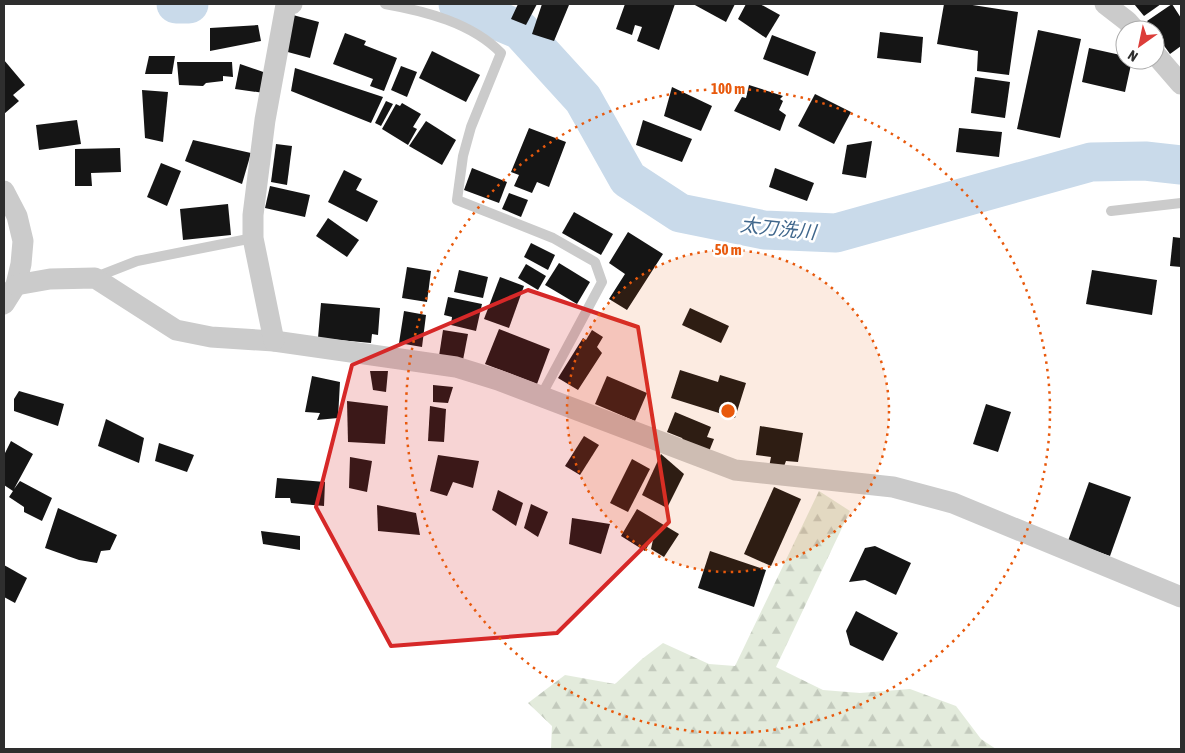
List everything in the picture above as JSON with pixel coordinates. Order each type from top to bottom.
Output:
[{"type":"street","points":[[274,341],[253,238],[253,215],[265,120],[286,5],[292,4]]},
{"type":"street","points":[[1105,4],[1126,20]]},
{"type":"street","points":[[1165,63],[1178,74]]},
{"type":"street","points":[[4,191],[17,216],[23,241],[21,264],[16,285],[4,304]]},
{"type":"street","points":[[16,285],[50,279],[95,278],[176,330],[211,337],[274,341],[456,367],[498,380],[735,470],[893,487],[954,503],[1181,597]]},
{"type":"lane","points":[[385,4],[421,11],[454,23],[490,42],[501,54],[471,127],[463,156],[457,200],[553,238],[595,262],[602,282],[541,396]]},
{"type":"lane","points":[[1111,211],[1181,203]]},
{"type":"lane","points":[[95,278],[137,261],[253,238]]},
{"type":"highlighted area","points":[[528,290],[638,327],[669,522],[557,633],[391,646],[316,507],[352,365]]},
{"type":"green space","points":[[819,491],[850,511],[776,667],[823,690],[860,693],[910,689],[956,706],[981,739],[996,749],[551,749],[552,726],[528,703],[565,675],[615,684],[663,643],[709,664],[735,666]]},
{"type":"building","points":[[518,4],[537,4],[526,25],[511,19]]},
{"type":"building","points":[[542,4],[569,5],[554,41],[532,34]]},
{"type":"building","points":[[625,4],[675,4],[659,50],[637,41],[642,27],[635,25],[632,35],[616,29]]},
{"type":"building","points":[[693,4],[735,4],[726,22]]},
{"type":"building","points":[[746,4],[760,4],[780,15],[766,38],[738,19]]},
{"type":"building","points":[[944,4],[966,4],[1018,12],[1009,75],[977,71],[978,51],[937,44]]},
{"type":"building","points":[[1134,4],[1161,4],[1144,16]]},
{"type":"building","points":[[1172,4],[1181,18],[1181,46],[1170,54],[1165,47],[1165,20],[1148,20]]},
{"type":"building","points":[[293,15],[319,22],[310,58],[284,51]]},
{"type":"building","points":[[258,25],[261,41],[210,51],[210,28]]},
{"type":"building","points":[[1038,30],[1081,39],[1060,138],[1017,129]]},
{"type":"building","points":[[880,32],[923,37],[921,63],[877,58]]},
{"type":"building","points":[[345,33],[366,41],[364,45],[397,58],[384,91],[370,86],[373,79],[333,64]]},
{"type":"building","points":[[772,35],[816,52],[808,76],[763,59]]},
{"type":"building","points":[[1089,48],[1115,54],[1115,70],[1130,70],[1125,92],[1082,82]]},
{"type":"building","points":[[432,51],[480,75],[466,102],[419,78]]},
{"type":"building","points":[[149,56],[175,56],[172,74],[145,74]]},
{"type":"building","points":[[4,60],[25,85],[13,95],[19,101],[4,114]]},
{"type":"building","points":[[177,62],[232,62],[233,77],[223,76],[223,81],[206,83],[203,86],[179,85]]},
{"type":"building","points":[[240,64],[269,74],[264,93],[235,89]]},
{"type":"building","points":[[401,66],[417,72],[407,97],[391,90]]},
{"type":"building","points":[[295,68],[383,97],[371,123],[291,91]]},
{"type":"building","points":[[975,77],[1010,82],[1005,118],[971,113]]},
{"type":"building","points":[[749,85],[783,96],[780,99],[783,101],[779,110],[786,115],[780,131],[734,111],[742,97],[746,98]]},
{"type":"building","points":[[672,87],[712,106],[701,131],[664,116]]},
{"type":"building","points":[[142,90],[168,92],[163,142],[145,138]]},
{"type":"building","points":[[815,94],[851,112],[834,144],[798,126]]},
{"type":"building","points":[[386,101],[393,104],[381,126],[375,123]]},
{"type":"building","points":[[402,103],[421,114],[413,127],[417,129],[408,145],[382,129],[396,104],[400,106]]},
{"type":"building","points":[[77,120],[81,144],[39,150],[36,125]]},
{"type":"building","points":[[643,120],[692,139],[682,162],[636,145]]},
{"type":"building","points":[[426,121],[456,140],[442,165],[409,146]]},
{"type":"building","points":[[529,128],[566,142],[549,187],[537,182],[532,193],[514,186],[519,175],[511,172]]},
{"type":"building","points":[[959,128],[1002,132],[999,157],[956,152]]},
{"type":"building","points":[[193,140],[251,153],[242,184],[185,161]]},
{"type":"building","points":[[872,141],[866,178],[842,174],[847,145]]},
{"type":"building","points":[[276,144],[292,146],[287,185],[271,182]]},
{"type":"building","points":[[120,148],[121,172],[91,173],[92,186],[75,186],[75,149]]},
{"type":"building","points":[[161,163],[181,171],[167,206],[147,197]]},
{"type":"building","points":[[472,168],[507,182],[499,203],[464,190]]},
{"type":"building","points":[[775,168],[814,183],[807,201],[769,187]]},
{"type":"building","points":[[344,170],[362,179],[356,190],[378,201],[367,222],[328,202]]},
{"type":"building","points":[[270,186],[310,195],[305,217],[265,208]]},
{"type":"building","points":[[509,193],[528,200],[521,217],[502,209]]},
{"type":"building","points":[[228,204],[231,235],[183,240],[180,209]]},
{"type":"building","points":[[574,212],[613,234],[601,255],[562,233]]},
{"type":"building","points":[[328,218],[359,240],[347,257],[316,236]]},
{"type":"building","points":[[628,232],[663,254],[627,310],[609,299],[625,274],[609,263]]},
{"type":"building","points":[[1173,237],[1181,238],[1181,267],[1170,266]]},
{"type":"building","points":[[531,243],[555,255],[548,270],[524,257]]},
{"type":"building","points":[[559,263],[590,282],[577,304],[545,285]]},
{"type":"building","points":[[526,264],[546,276],[538,290],[518,278]]},
{"type":"building","points":[[407,267],[431,271],[427,302],[402,298]]},
{"type":"building","points":[[459,270],[488,277],[483,298],[454,292]]},
{"type":"building","points":[[1092,270],[1157,280],[1152,315],[1086,304]]},
{"type":"building","points":[[500,277],[524,286],[509,328],[484,319]]},
{"type":"building","points":[[448,297],[482,304],[476,331],[451,325],[452,317],[444,315]]},
{"type":"building","points":[[321,303],[380,308],[378,335],[372,334],[371,343],[318,338]]},
{"type":"building","points":[[690,308],[729,326],[721,343],[682,325]]},
{"type":"building","points":[[404,311],[426,315],[422,347],[399,343]]},
{"type":"building","points":[[499,329],[550,349],[537,384],[485,364]]},
{"type":"building","points":[[443,330],[468,334],[463,360],[439,356]]},
{"type":"building","points":[[592,330],[603,337],[597,347],[602,353],[578,390],[558,378],[583,338],[586,340]]},
{"type":"building","points":[[680,370],[718,382],[720,375],[746,383],[735,418],[671,398]]},
{"type":"building","points":[[370,371],[388,371],[386,392],[373,390]]},
{"type":"building","points":[[312,376],[340,382],[338,418],[317,420],[320,413],[305,412]]},
{"type":"building","points":[[607,376],[647,393],[635,421],[595,404]]},
{"type":"building","points":[[433,385],[453,387],[448,403],[433,402]]},
{"type":"building","points":[[19,391],[64,404],[58,426],[14,411],[14,399]]},
{"type":"building","points":[[347,401],[388,406],[385,444],[348,442]]},
{"type":"building","points":[[986,404],[1011,412],[998,452],[973,444]]},
{"type":"building","points":[[430,406],[446,409],[444,442],[428,441]]},
{"type":"building","points":[[675,412],[711,427],[707,437],[714,439],[708,454],[686,445],[682,438],[667,432]]},
{"type":"building","points":[[106,419],[144,438],[139,463],[98,446]]},
{"type":"building","points":[[760,426],[803,433],[798,462],[786,461],[783,469],[769,467],[771,457],[756,455]]},
{"type":"building","points":[[584,436],[599,445],[580,475],[565,466]]},
{"type":"building","points":[[11,441],[33,454],[14,489],[20,481],[52,498],[42,521],[24,512],[24,507],[9,497],[13,491],[4,485],[4,455]]},
{"type":"building","points":[[159,443],[194,455],[187,472],[155,461]]},
{"type":"building","points":[[661,454],[684,474],[667,508],[642,495]]},
{"type":"building","points":[[438,455],[479,461],[473,488],[453,482],[447,496],[430,491]]},
{"type":"building","points":[[350,457],[372,461],[367,492],[349,488]]},
{"type":"building","points":[[632,459],[650,469],[628,512],[610,503]]},
{"type":"building","points":[[277,478],[325,482],[324,506],[291,503],[290,498],[275,498]]},
{"type":"building","points":[[1089,482],[1131,497],[1110,556],[1068,541]]},
{"type":"building","points":[[774,487],[801,499],[771,566],[744,554]]},
{"type":"building","points":[[498,490],[523,503],[516,526],[492,510]]},
{"type":"building","points":[[531,504],[548,512],[538,537],[524,528]]},
{"type":"building","points":[[377,505],[416,513],[420,535],[378,531]]},
{"type":"building","points":[[58,508],[117,535],[110,550],[101,551],[97,563],[79,560],[45,548]]},
{"type":"building","points":[[637,509],[679,534],[664,557],[651,549],[654,535],[645,551],[621,536]]},
{"type":"building","points":[[572,518],[610,524],[601,554],[569,544]]},
{"type":"building","points":[[261,531],[300,536],[300,550],[263,544]]},
{"type":"building","points":[[875,546],[911,563],[896,595],[865,580],[849,582],[865,548]]},
{"type":"building","points":[[710,551],[766,570],[754,607],[698,588]]},
{"type":"building","points":[[4,565],[27,578],[15,603],[4,597]]},
{"type":"building","points":[[856,611],[898,633],[883,661],[850,645],[846,631]]},
{"type":"waterway","name":"太刀洗川","points":[[176,4],[189,4]]},
{"type":"waterway","name":"太刀洗川","points":[[458,4],[520,30],[583,99],[628,179],[680,213],[764,230],[836,233],[1091,162],[1145,161],[1181,165]]}]
